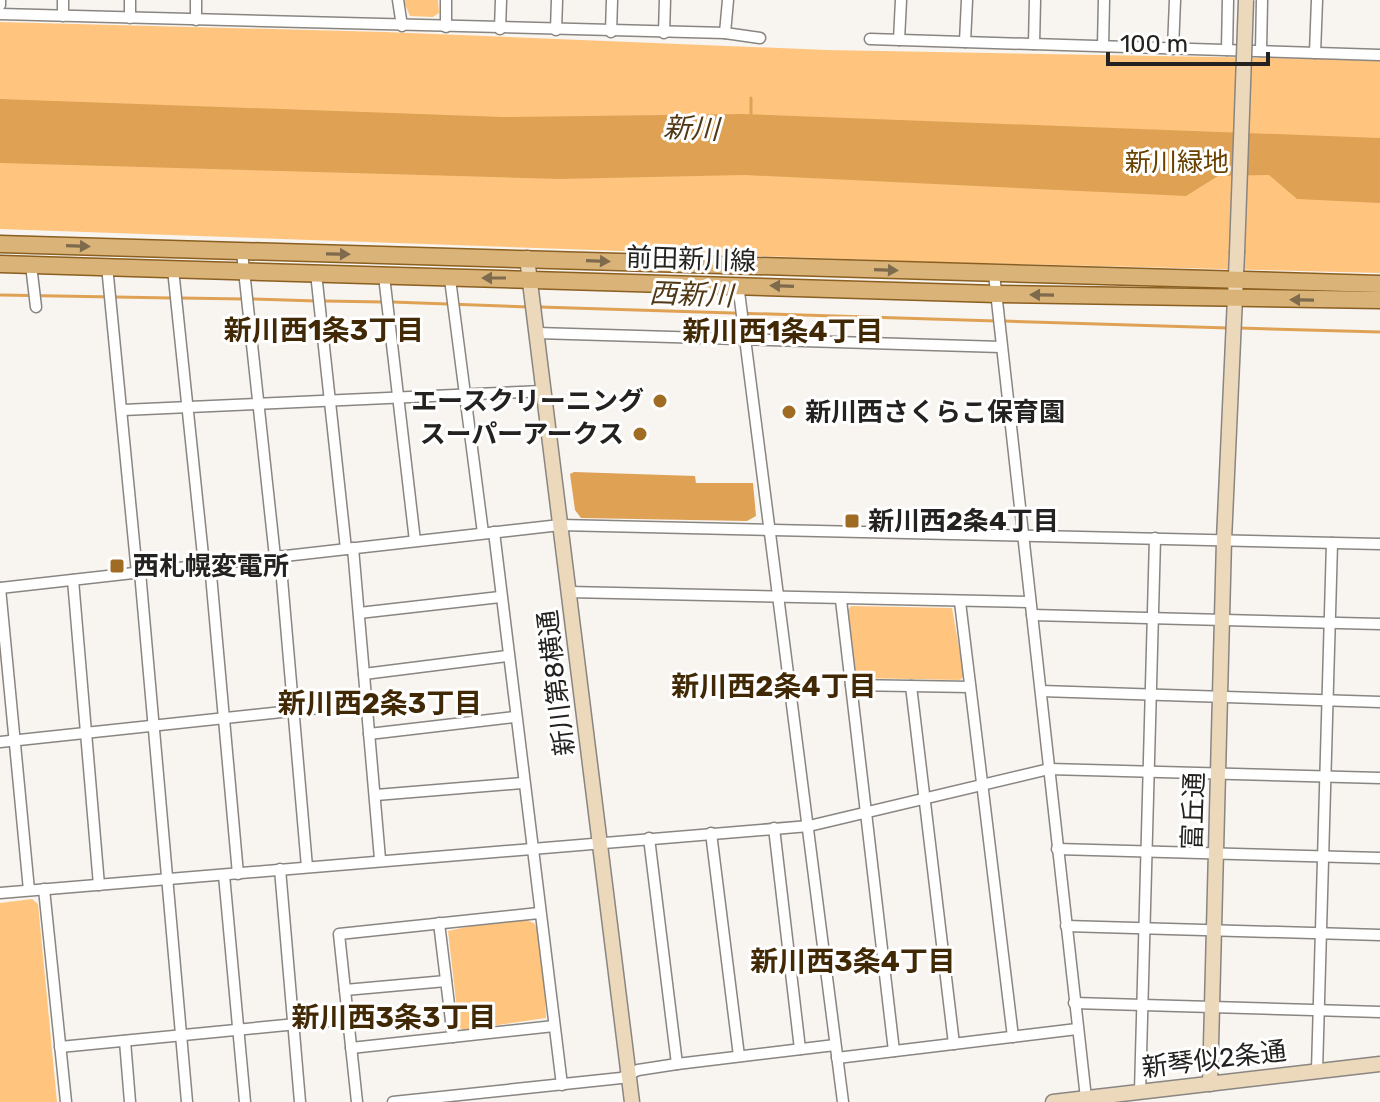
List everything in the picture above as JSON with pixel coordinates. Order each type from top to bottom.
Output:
[{"type":"main road","name":"前田新川線","points":[[0,244],[1380,284]]},
{"type":"main road","name":"前田新川線","points":[[0,264],[996,294],[1380,300]]},
{"type":"street","points":[[63,0],[63,16]]},
{"type":"street","points":[[130,0],[130,18]]},
{"type":"street","points":[[196,0],[196,20]]},
{"type":"street","points":[[398,0],[402,26]]},
{"type":"street","points":[[446,0],[446,27]]},
{"type":"street","points":[[500,29],[501,0]]},
{"type":"street","points":[[556,30],[557,0]]},
{"type":"street","points":[[611,32],[612,0]]},
{"type":"street","points":[[664,33],[665,0]]},
{"type":"street","points":[[725,33],[728,0]]},
{"type":"street","points":[[899,40],[901,0]]},
{"type":"street","points":[[965,42],[967,0]]},
{"type":"street","points":[[1034,44],[1035,0]]},
{"type":"street","points":[[1103,46],[1104,0]]},
{"type":"street","points":[[1173,49],[1175,0]]},
{"type":"street","points":[[1227,50],[1228,0]]},
{"type":"street","points":[[1237,280],[1246,0]]},
{"type":"street","points":[[1261,51],[1262,0]]},
{"type":"street","points":[[1315,53],[1317,0]]},
{"type":"street","points":[[0,14],[725,33],[760,38]]},
{"type":"street","points":[[870,39],[1380,55]]},
{"type":"street","points":[[242,252],[296,711],[307,867]]},
{"type":"street","name":"新川第8横通","points":[[527,258],[632,1102]]},
{"type":"street","points":[[31,265],[36,307]]},
{"type":"street","points":[[107,266],[155,726],[187,1102]]},
{"type":"street","points":[[173,269],[225,718],[238,874]]},
{"type":"street","points":[[316,273],[359,613],[380,859]]},
{"type":"street","points":[[994,274],[1077,1029],[1090,1099]]},
{"type":"street","points":[[384,276],[415,541]]},
{"type":"street","points":[[450,279],[500,597],[562,1085]]},
{"type":"street","name":"富丘通","points":[[1210,1084],[1224,540],[1237,280]]},
{"type":"street","points":[[738,284],[843,1102]]},
{"type":"street","points":[[536,326],[746,339],[1001,342]]},
{"type":"street","points":[[123,410],[330,398],[544,391]]},
{"type":"street","points":[[29,890],[0,588],[560,525],[1380,544]]},
{"type":"street","points":[[1140,1092],[1155,538]]},
{"type":"street","points":[[1317,1071],[1332,543]]},
{"type":"street","points":[[73,580],[89,733],[99,885]]},
{"type":"street","points":[[569,592],[779,599],[1030,602]]},
{"type":"street","points":[[359,613],[500,597]]},
{"type":"street","points":[[841,600],[894,1051]]},
{"type":"street","points":[[960,602],[1013,1037]]},
{"type":"street","points":[[1032,615],[1380,624]]},
{"type":"street","points":[[364,674],[507,656]]},
{"type":"street","points":[[851,685],[970,687]]},
{"type":"street","points":[[911,686],[954,1044]]},
{"type":"street","points":[[1041,691],[1380,702]]},
{"type":"street","points":[[0,742],[366,703]]},
{"type":"street","points":[[369,734],[514,717]]},
{"type":"street","points":[[0,893],[380,859],[809,826],[1049,769],[1380,778]]},
{"type":"street","points":[[376,795],[522,783]]},
{"type":"street","points":[[774,828],[800,1049]]},
{"type":"street","points":[[711,833],[739,1056]]},
{"type":"street","points":[[649,838],[677,1064]]},
{"type":"street","points":[[1057,849],[1380,858]]},
{"type":"street","points":[[280,869],[300,1102]]},
{"type":"street","points":[[224,875],[245,1102]]},
{"type":"street","points":[[44,889],[66,1102]]},
{"type":"street","points":[[357,1102],[339,934],[539,913]]},
{"type":"street","points":[[439,923],[453,1037]]},
{"type":"street","points":[[1066,926],[1380,935]]},
{"type":"street","points":[[345,990],[446,981]]},
{"type":"street","points":[[1074,1003],[1380,1012]]},
{"type":"street","points":[[60,1047],[348,1019]]},
{"type":"street","points":[[351,1048],[554,1026]]},
{"type":"street","points":[[837,1058],[1077,1029]]},
{"type":"street","points":[[125,1041],[130,1102]]},
{"type":"street","points":[[393,1102],[562,1085],[677,1064],[835,1045]]},
{"type":"street","name":"新琴似2条通","points":[[1053,1102],[1380,1064]]},
{"type":"green space","points":[[403,0],[438,0],[439,13],[433,17],[410,16]]},
{"type":"green space","name":"新川緑地","points":[[0,22],[385,32],[827,50],[1380,60],[1380,273],[933,262],[0,229]]},
{"type":"green space","points":[[851,606],[952,608],[964,676],[960,680],[859,678],[855,675],[848,610]]},
{"type":"green space","points":[[32,899],[38,904],[57,1102],[0,1102],[0,903]]},
{"type":"green space","points":[[516,916],[534,923],[542,936],[546,1018],[463,1030],[459,1027],[448,931]]},
{"type":"water","name":"新川","points":[[0,99],[503,117],[742,114],[1380,138],[1380,203],[1297,199],[1269,175],[1218,176],[1186,196],[744,175],[559,179],[0,163]]},
{"type":"water","points":[[570,474],[695,476],[696,483],[753,483],[756,516],[747,521],[581,518],[575,510]]},
{"type":"waterway","points":[[751,98],[751,115]]},
{"type":"waterway","name":"西新川","points":[[0,295],[172,298]]},
{"type":"waterway","name":"西新川","points":[[180,298],[244,299]]},
{"type":"waterway","name":"西新川","points":[[252,299],[316,301]]},
{"type":"waterway","name":"西新川","points":[[324,301],[384,302]]},
{"type":"waterway","name":"西新川","points":[[392,302],[528,307]]},
{"type":"waterway","name":"西新川","points":[[540,307],[996,321]]},
{"type":"waterway","name":"西新川","points":[[1003,321],[1228,328]]},
{"type":"waterway","name":"西新川","points":[[1239,328],[1380,332]]},
{"type":"place","name":"エースクリーニング","points":[[660,401]]},
{"type":"place","name":"新川西さくらこ保育園","points":[[789,412]]},
{"type":"place","name":"スーパーアークス","points":[[640,434]]},
{"type":"place","name":"新川西2条4丁目","points":[[852,521]]},
{"type":"place","name":"西札幌変電所","points":[[117,566]]},
{"type":"district","name":"新川西1条3丁目","points":[[324,330]]},
{"type":"district","name":"新川西1条4丁目","points":[[783,331]]},
{"type":"district","name":"新川西2条4丁目","points":[[774,686]]},
{"type":"district","name":"新川西2条3丁目","points":[[380,703]]},
{"type":"district","name":"新川西3条4丁目","points":[[853,961]]},
{"type":"district","name":"新川西3条3丁目","points":[[394,1017]]}]
